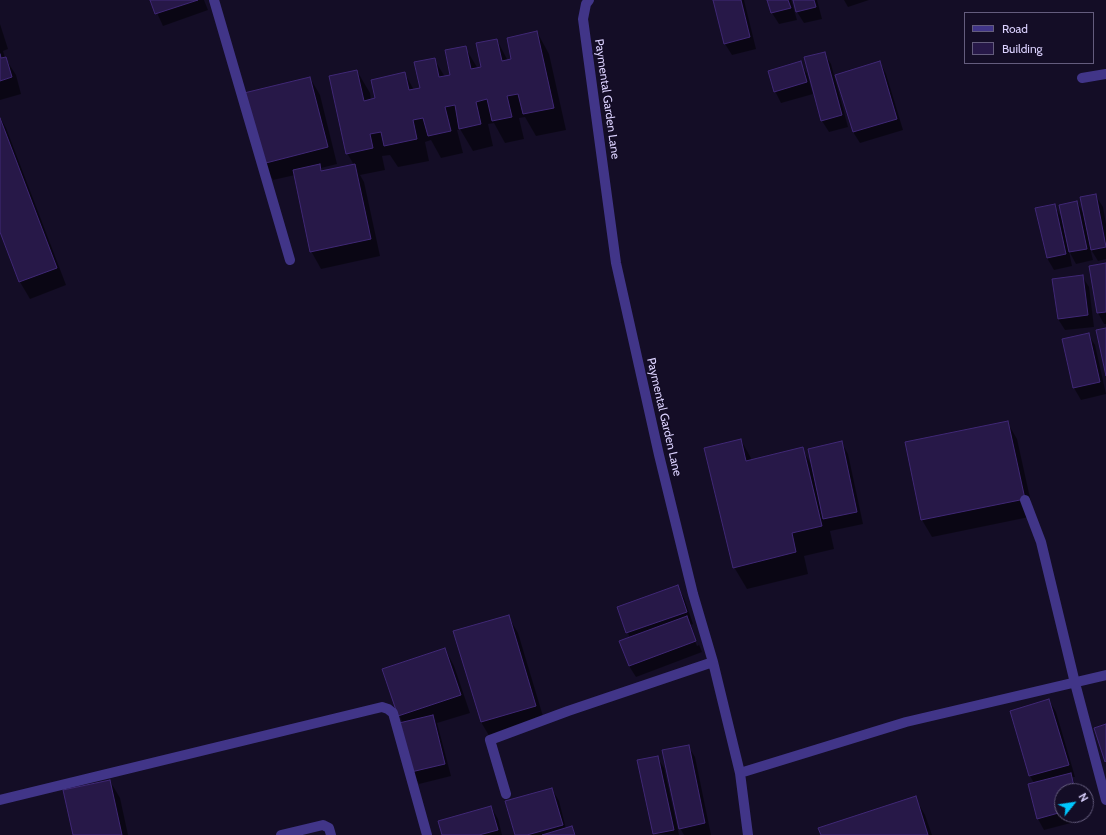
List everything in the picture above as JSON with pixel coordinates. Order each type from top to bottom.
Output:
[{"type":"street","points":[[214,0],[290,260]]},
{"type":"street","name":"Paymental Garden Lane","points":[[589,0],[586,4],[583,19],[616,263],[659,455],[693,594],[713,662],[740,773],[748,835]]},
{"type":"street","points":[[1082,78],[1106,74]]},
{"type":"street","points":[[1024,500],[1041,542],[1075,683],[1106,800]]},
{"type":"street","points":[[506,794],[490,740],[568,710],[713,662]]},
{"type":"street","points":[[740,773],[906,722],[1106,675]]},
{"type":"street","points":[[0,800],[382,707],[393,713],[427,835]]},
{"type":"street","points":[[281,835],[324,825],[329,828],[331,835]]},
{"type":"building","points":[[150,0],[198,0],[155,14]]},
{"type":"building","points":[[713,0],[741,0],[750,37],[724,44]]},
{"type":"building","points":[[767,0],[788,0],[791,8],[771,13]]},
{"type":"building","points":[[793,0],[814,0],[816,7],[796,12]]},
{"type":"building","points":[[537,31],[554,108],[523,114],[518,94],[507,96],[512,117],[492,121],[487,99],[476,102],[481,124],[459,129],[455,105],[445,107],[451,131],[428,136],[423,118],[413,120],[417,139],[384,146],[381,132],[370,134],[373,148],[346,154],[329,76],[357,70],[364,101],[375,98],[371,80],[405,72],[409,90],[420,88],[414,62],[435,58],[439,77],[450,75],[445,50],[466,46],[471,69],[481,67],[476,43],[497,39],[502,61],[511,59],[507,38]]},
{"type":"building","points":[[825,52],[842,115],[821,121],[804,57]]},
{"type":"building","points":[[0,54],[1,58],[6,57],[12,77],[0,81]]},
{"type":"building","points":[[801,61],[807,82],[774,92],[768,71]]},
{"type":"building","points":[[880,61],[897,119],[853,132],[835,75]]},
{"type":"building","points":[[310,77],[328,147],[262,164],[244,93]]},
{"type":"building","points":[[0,118],[57,268],[19,282],[0,232]]},
{"type":"building","points":[[320,164],[321,171],[355,164],[371,239],[310,252],[293,170]]},
{"type":"building","points":[[1096,194],[1106,247],[1091,250],[1080,197]]},
{"type":"building","points":[[1077,201],[1087,249],[1069,252],[1059,205]]},
{"type":"building","points":[[1055,204],[1066,254],[1047,258],[1035,208]]},
{"type":"building","points":[[1106,263],[1106,312],[1097,313],[1089,266]]},
{"type":"building","points":[[1083,275],[1088,315],[1058,319],[1052,279]]},
{"type":"building","points":[[1106,328],[1106,376],[1096,330]]},
{"type":"building","points":[[1089,333],[1100,382],[1073,388],[1062,339]]},
{"type":"building","points":[[1008,421],[1025,499],[921,520],[905,442]]},
{"type":"building","points":[[741,439],[746,461],[803,447],[822,526],[792,533],[796,552],[733,568],[704,448]]},
{"type":"building","points":[[842,441],[857,512],[823,519],[808,449]]},
{"type":"building","points":[[678,585],[687,612],[626,633],[617,607]]},
{"type":"building","points":[[509,615],[536,706],[481,722],[453,631]]},
{"type":"building","points":[[687,616],[696,641],[629,666],[619,641]]},
{"type":"building","points":[[445,648],[461,695],[398,716],[382,669]]},
{"type":"building","points":[[1049,699],[1069,765],[1029,776],[1010,711]]},
{"type":"building","points":[[433,715],[445,764],[411,772],[399,723]]},
{"type":"building","points":[[1106,724],[1106,761],[1105,762],[1094,728]]},
{"type":"building","points":[[689,745],[705,823],[679,829],[662,750]]},
{"type":"building","points":[[658,756],[674,830],[653,834],[637,760]]},
{"type":"building","points":[[1071,773],[1073,783],[1054,783],[1054,814],[1037,819],[1028,784]]},
{"type":"building","points":[[110,780],[122,835],[73,835],[63,790]]},
{"type":"building","points":[[552,788],[563,825],[527,835],[515,835],[505,801]]},
{"type":"building","points":[[916,796],[928,835],[821,835],[818,828]]},
{"type":"building","points":[[491,806],[498,830],[479,835],[442,835],[438,821]]},
{"type":"building","points":[[572,826],[575,835],[542,835]]}]
